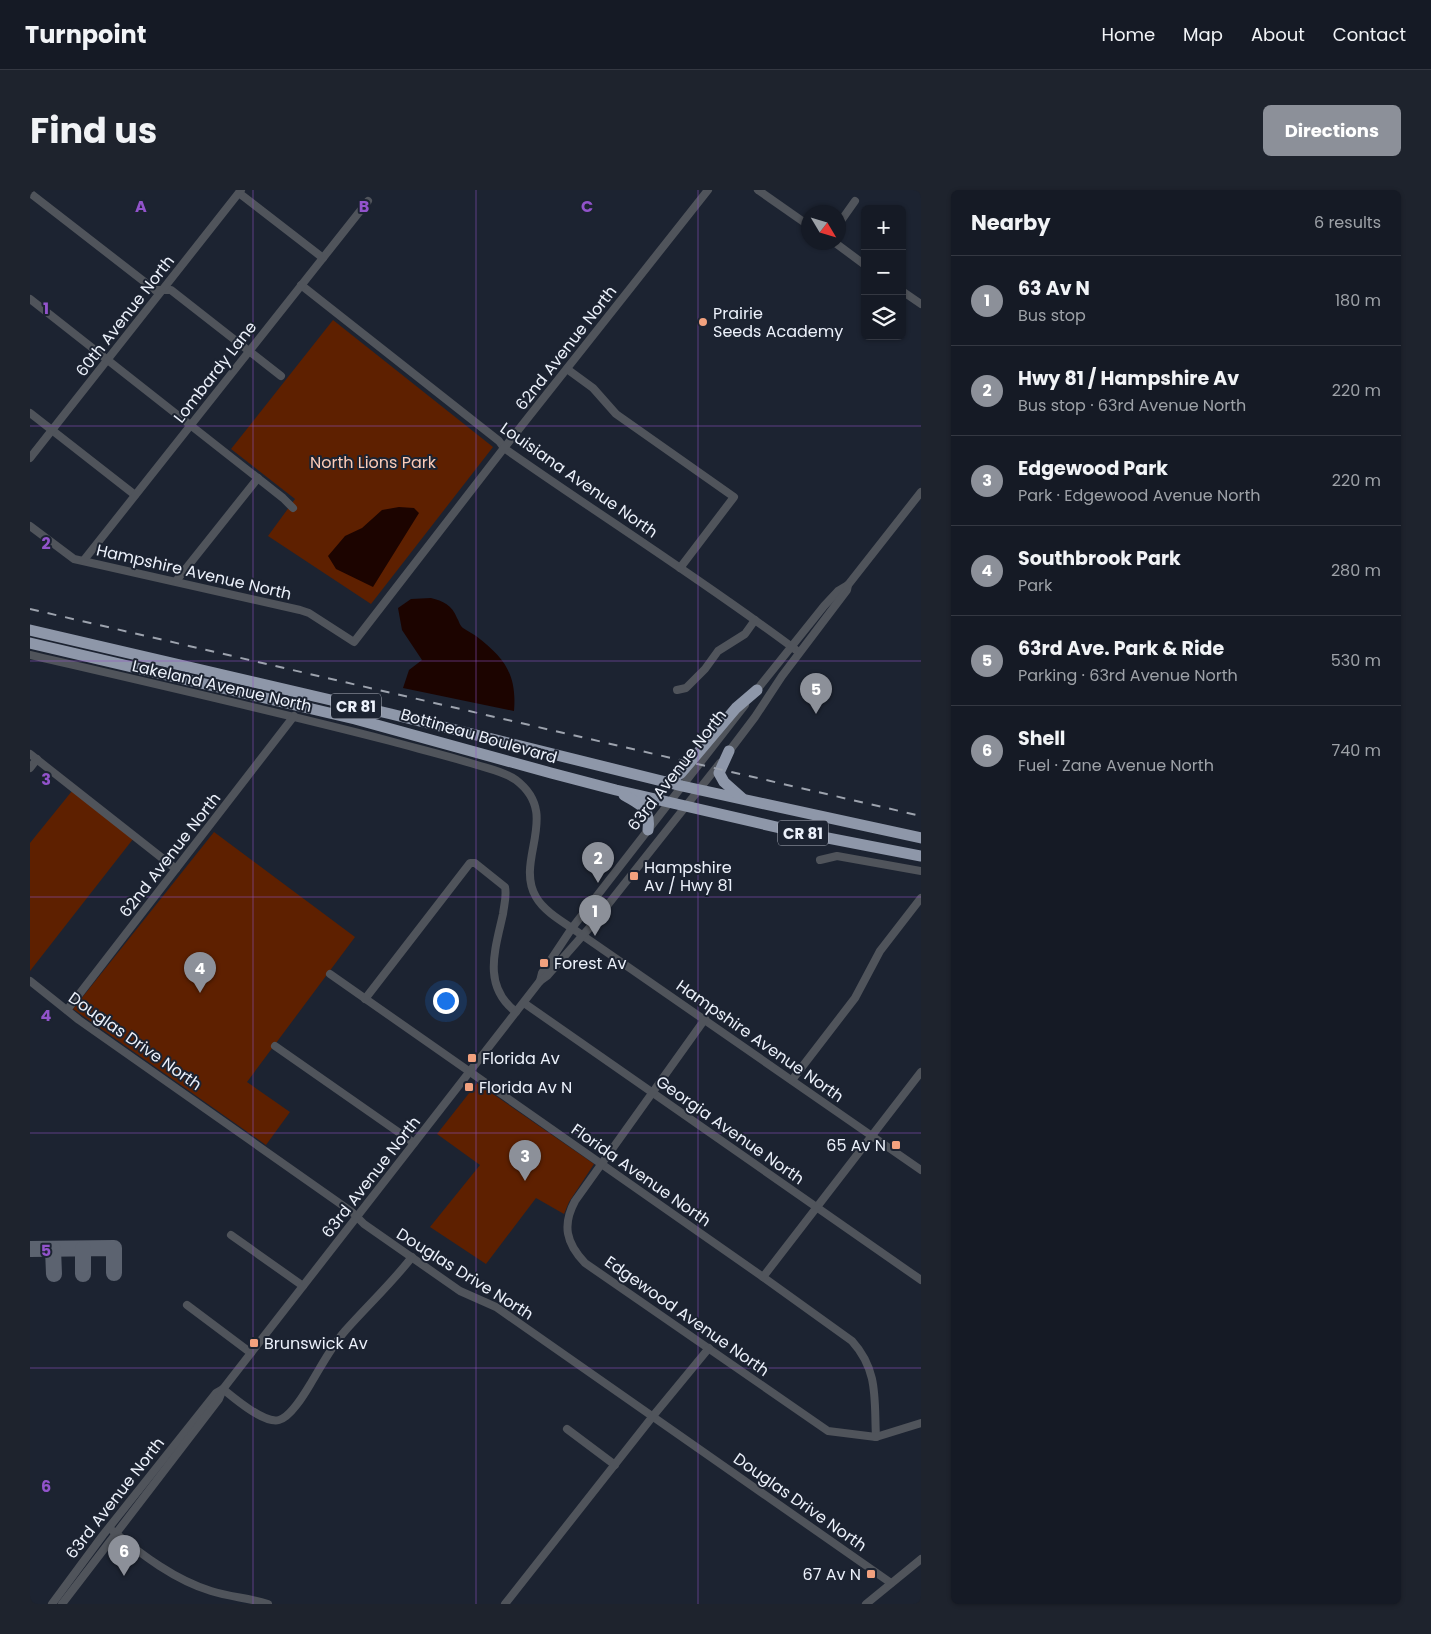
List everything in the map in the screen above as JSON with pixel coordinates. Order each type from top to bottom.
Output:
[{"type":"highway","name":"Bottineau Boulevard","points":[[30,630],[391,714],[682,786],[921,838]]},
{"type":"highway","name":"Bottineau Boulevard","points":[[30,643],[355,719],[616,790],[828,839],[921,856]]},
{"type":"highway","points":[[667,782],[681,772],[736,708],[756,690]]},
{"type":"highway","points":[[729,751],[719,773],[724,782],[743,799]]},
{"type":"highway","points":[[616,790],[645,809],[649,820],[648,830]]},
{"type":"street","name":"62nd Avenue North","points":[[354,642],[504,448],[708,190]]},
{"type":"street","points":[[758,190],[801,220]]},
{"type":"street","points":[[240,192],[322,258]]},
{"type":"street","name":"60th Avenue North","points":[[30,458],[240,192]]},
{"type":"street","points":[[30,193],[154,290],[171,290],[281,376]]},
{"type":"street","name":"Lombardy Lane","points":[[84,560],[368,201]]},
{"type":"street","points":[[846,213],[855,201]]},
{"type":"street","points":[[845,250],[861,262]]},
{"type":"street","name":"Louisiana Avenue North","points":[[301,285],[499,441],[504,448],[680,568],[800,653]]},
{"type":"street","points":[[906,293],[921,304]]},
{"type":"street","points":[[30,299],[258,478],[293,508]]},
{"type":"street","points":[[567,369],[593,388],[616,414],[734,497],[680,568]]},
{"type":"street","points":[[30,413],[135,495]]},
{"type":"street","points":[[176,581],[258,478]]},
{"type":"street","name":"63rd Avenue North","points":[[540,981],[542,973],[572,928],[756,690],[838,591],[848,585],[921,492]]},
{"type":"street","name":"Hampshire Avenue North","points":[[30,526],[74,559],[300,610],[309,613],[354,642]]},
{"type":"street","name":"63rd Avenue North","points":[[62,1604],[112,1531],[197,1415],[216,1393],[222,1389],[251,1353],[540,981],[547,976],[608,905],[729,751],[847,590],[848,585]]},
{"type":"street","points":[[677,690],[686,688],[705,669],[718,651],[745,634],[754,620]]},
{"type":"street","name":"Lakeland Avenue North","points":[[30,655],[294,716],[443,754],[499,772],[516,780],[532,798],[537,817],[536,836],[530,867],[533,890],[542,906],[582,935]]},
{"type":"street","name":"62nd Avenue North","points":[[66,1010],[294,716]]},
{"type":"street","points":[[30,754],[176,869]]},
{"type":"street","points":[[30,768],[37,759]]},
{"type":"street","points":[[820,860],[837,856],[921,871]]},
{"type":"street","points":[[365,999],[470,863],[475,863],[505,887],[506,899],[493,966],[500,995],[504,1002],[516,1012]]},
{"type":"street","points":[[792,1080],[855,998],[880,951],[921,898]]},
{"type":"street","name":"Hampshire Avenue North","points":[[582,935],[921,1170]]},
{"type":"street","name":"Florida Avenue North","points":[[330,974],[842,1333],[861,1351],[872,1374],[876,1437]]},
{"type":"street","name":"Douglas Drive North","points":[[30,981],[79,1020],[358,1216],[364,1224],[460,1290],[496,1307],[891,1583]]},
{"type":"street","name":"Georgia Avenue North","points":[[524,1003],[921,1280]]},
{"type":"street","name":"Edgewood Avenue North","points":[[705,1019],[569,1210],[567,1229],[573,1248],[585,1263],[828,1430],[876,1437]]},
{"type":"street","points":[[275,1046],[414,1143]]},
{"type":"street","points":[[763,1277],[921,1072]]},
{"type":"street","points":[[231,1235],[303,1286]]},
{"type":"street","points":[[222,1389],[262,1416],[273,1420],[282,1418],[292,1410],[332,1348],[390,1285],[412,1257]]},
{"type":"street","points":[[187,1305],[251,1353]]},
{"type":"street","points":[[506,1604],[523,1576],[709,1348]]},
{"type":"street","points":[[876,1437],[921,1423]]},
{"type":"street","points":[[567,1429],[615,1465]]},
{"type":"street","points":[[112,1531],[167,1570],[198,1587],[268,1604]]},
{"type":"street","name":"63rd Avenue North","points":[[52,1604],[112,1531]]},
{"type":"street","points":[[866,1604],[921,1559]]},
{"type":"green space","name":"North Lions Park","points":[[333,320],[493,447],[371,604],[268,536],[295,499],[231,449]]},
{"type":"green space","points":[[72,791],[133,839],[30,971],[30,843]]},
{"type":"green space","points":[[214,832],[355,937],[247,1082],[290,1112],[266,1145],[73,1009]]},
{"type":"green space","points":[[477,1083],[594,1164],[569,1202],[564,1214],[536,1198],[486,1264],[430,1227],[480,1165],[437,1134]]},
{"type":"shaded area","points":[[399,507],[414,508],[419,513],[373,587],[336,569],[328,556],[345,536],[362,528],[382,510]]},
{"type":"shaded area","points":[[431,598],[443,602],[450,607],[460,625],[486,644],[502,660],[511,677],[514,711],[403,688],[409,670],[422,660],[402,630],[398,608],[411,599]]},
{"type":"taxiway","points":[[30,1249],[114,1248],[114,1273]]},
{"type":"taxiway","points":[[53,1249],[54,1274]]},
{"type":"taxiway","points":[[83,1249],[83,1274]]},
{"type":"railway","points":[[30,609],[921,816]]},
{"type":"place","name":"Prairie Seeds Academy","points":[[703,322]]},
{"type":"place","name":"63rd Ave. Park & Ride","points":[[816,714]]},
{"type":"place","name":"Hampshire Av / Hwy 81","points":[[634,876]]},
{"type":"place","name":"Hwy 81 / Hampshire Av","points":[[598,883]]},
{"type":"place","name":"63 Av N","points":[[595,936]]},
{"type":"place","name":"Forest Av","points":[[544,963]]},
{"type":"place","name":"Southbrook Park","points":[[200,993]]},
{"type":"place","name":"Florida Av","points":[[472,1058]]},
{"type":"place","name":"Florida Av N","points":[[469,1087]]},
{"type":"place","name":"65 Av N","points":[[896,1145]]},
{"type":"place","name":"Edgewood Park","points":[[525,1181]]},
{"type":"place","name":"Brunswick Av","points":[[254,1343]]},
{"type":"place","name":"67 Av N","points":[[871,1574]]},
{"type":"place","name":"Shell","points":[[124,1576]]}]
